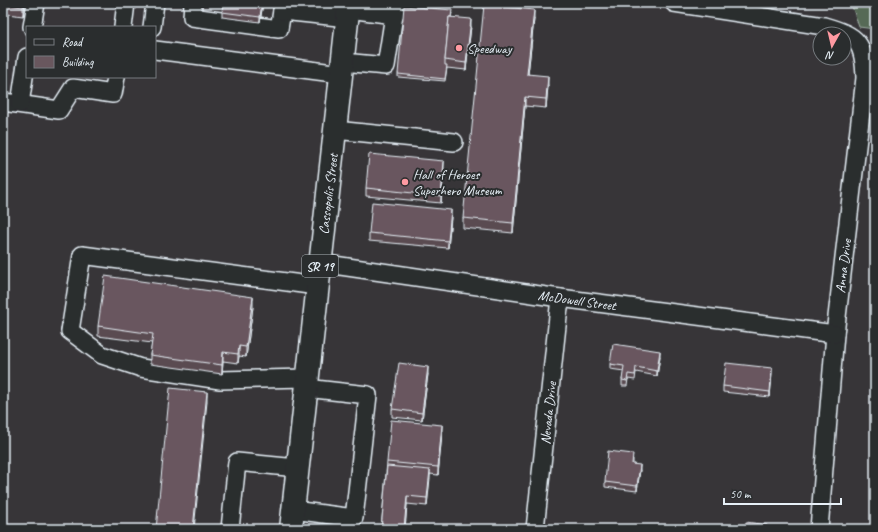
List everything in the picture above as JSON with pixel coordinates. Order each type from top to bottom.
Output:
[{"type":"main road","name":"Cassopolis Street","points":[[292,520],[349,10]]},
{"type":"street","points":[[32,26],[36,3]]},
{"type":"street","points":[[122,26],[126,3]]},
{"type":"street","points":[[152,26],[155,3]]},
{"type":"street","points":[[193,3],[192,17],[279,29],[282,7],[349,10],[394,15]]},
{"type":"street","points":[[156,50],[342,68],[386,66],[394,15],[399,6],[410,3],[431,5],[431,3]]},
{"type":"street","name":"Anna Drive","points":[[674,3],[824,26],[844,32],[859,44],[864,59],[865,78],[835,334],[819,529]]},
{"type":"street","points":[[26,60],[11,103],[59,110],[73,88],[113,94],[116,78]]},
{"type":"street","points":[[335,130],[454,142]]},
{"type":"street","points":[[292,520],[354,518],[368,395],[307,383],[220,380],[141,368],[102,355],[70,331],[82,255],[317,286]]},
{"type":"street","name":"McDowell Street","points":[[320,263],[560,298],[835,334]]},
{"type":"street","name":"Nevada Drive","points":[[535,529],[560,298]]},
{"type":"street","points":[[230,529],[237,462],[298,468]]},
{"type":"green space","points":[[851,3],[875,3],[875,29],[859,27]]},
{"type":"building","points":[[3,3],[24,3],[23,7],[7,5],[3,33]]},
{"type":"building","points":[[223,3],[262,3],[260,17],[222,12]]},
{"type":"building","points":[[484,5],[534,10],[527,74],[548,76],[546,99],[525,97],[513,223],[463,218]]},
{"type":"building","points":[[404,6],[452,10],[451,17],[449,17],[445,60],[445,65],[447,65],[445,79],[398,74]]},
{"type":"building","points":[[449,17],[471,19],[466,63],[445,60]]},
{"type":"building","name":"Hall of Heroes Superhero Museum","points":[[369,154],[444,161],[441,196],[366,188]]},
{"type":"building","points":[[372,202],[451,210],[448,241],[369,233]]},
{"type":"building","points":[[105,276],[253,297],[246,347],[239,346],[238,354],[223,352],[222,365],[150,355],[153,334],[98,326]]},
{"type":"building","points":[[613,344],[660,351],[657,371],[636,367],[635,375],[628,374],[627,381],[622,380],[624,366],[610,364]]},
{"type":"building","points":[[399,363],[428,367],[422,413],[392,409]]},
{"type":"building","points":[[726,363],[772,368],[770,392],[723,386]]},
{"type":"building","points":[[170,388],[207,392],[193,529],[156,529]]},
{"type":"building","points":[[391,420],[442,425],[438,467],[387,462]]},
{"type":"building","points":[[608,451],[633,454],[632,464],[640,465],[637,486],[605,482]]},
{"type":"building","points":[[387,466],[430,470],[427,498],[407,496],[404,529],[381,529]]},
{"type":"building","points":[[746,522],[767,525],[767,529],[745,529]]},
{"type":"place","name":"Speedway","points":[[459,48]]},
{"type":"place","name":"Hall of Heroes Superhero Museum","points":[[405,182]]}]
